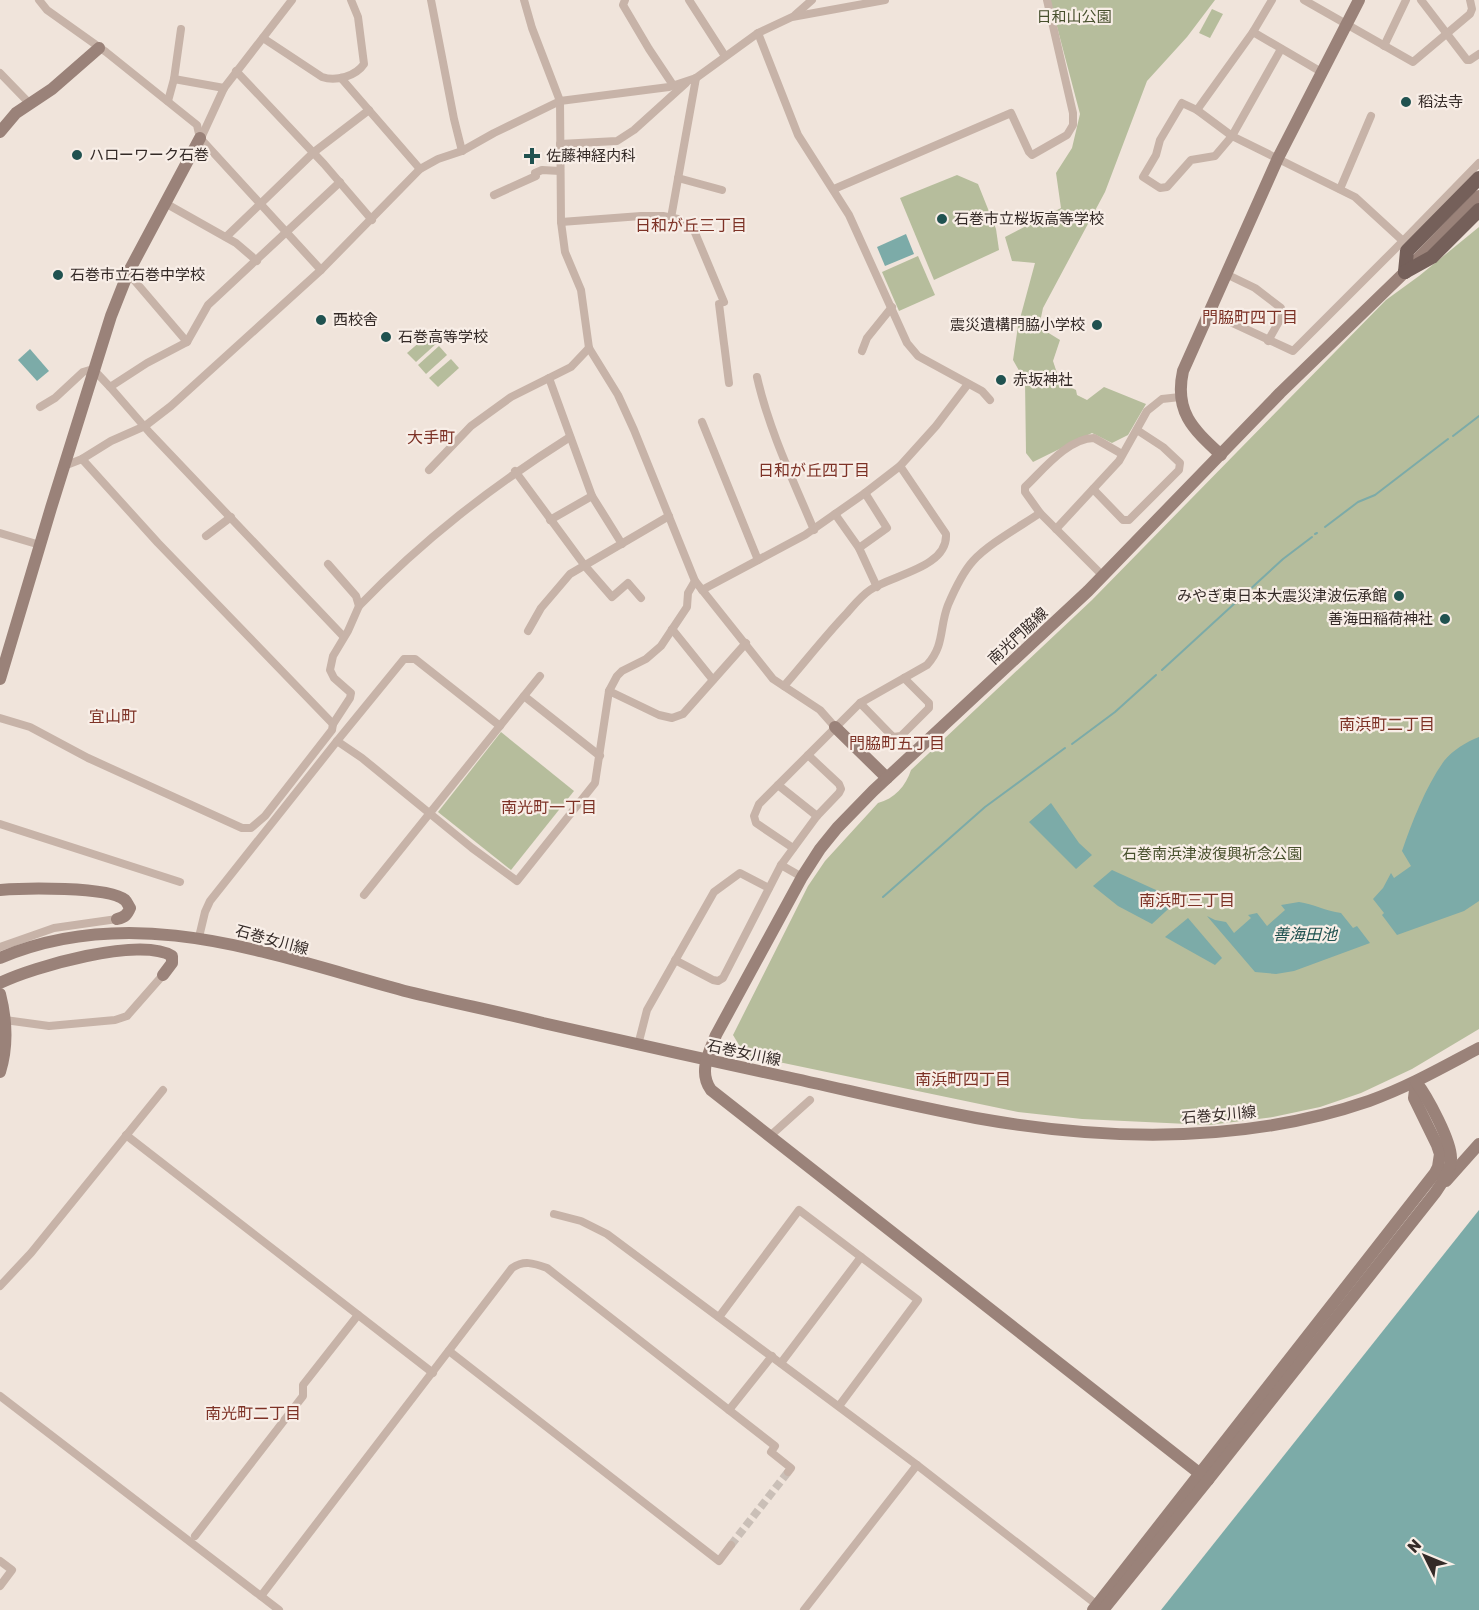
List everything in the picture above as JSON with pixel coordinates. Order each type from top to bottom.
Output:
[{"type":"main road","points":[[1405,272],[1407,251],[1479,178]]},
{"type":"main road","points":[[1405,272],[1432,257],[1479,210]]},
{"type":"street","points":[[39,0],[47,10],[197,125],[200,138],[321,270]]},
{"type":"street","points":[[0,679],[93,369],[128,273],[195,152],[224,88],[292,0]]},
{"type":"street","points":[[263,38],[322,77],[341,78],[360,69],[364,64],[358,17],[351,0]]},
{"type":"street","points":[[431,0],[462,151]]},
{"type":"street","points":[[524,0],[532,28],[560,101],[561,222],[565,252],[581,290],[589,348],[618,395],[695,581],[768,673],[820,710],[887,778]]},
{"type":"street","points":[[625,0],[623,5],[633,24],[674,86]]},
{"type":"street","points":[[688,0],[725,56]]},
{"type":"street","points":[[792,17],[812,0]]},
{"type":"street","points":[[560,144],[617,141],[634,130],[693,79],[725,56],[758,33],[792,17],[885,0]]},
{"type":"street","points":[[834,189],[1011,113],[1032,155],[1067,135],[1073,125],[1073,113],[1047,0]]},
{"type":"street","points":[[1197,110],[1253,32],[1272,0]]},
{"type":"street","points":[[1304,0],[1413,62],[1470,14],[1472,9],[1470,0]]},
{"type":"street","points":[[1221,455],[1188,421],[1180,397],[1183,371],[1278,158],[1359,0]]},
{"type":"street","points":[[1384,46],[1406,0]]},
{"type":"street","points":[[1421,0],[1467,60],[1479,54]]},
{"type":"street","points":[[168,101],[174,79],[181,29]]},
{"type":"street","points":[[1253,32],[1323,73]]},
{"type":"street","points":[[758,33],[798,135],[849,215],[907,343],[918,356],[982,391],[990,400]]},
{"type":"street","points":[[0,132],[16,113],[52,89],[99,48]]},
{"type":"street","points":[[1281,50],[1232,136],[1215,156],[1191,160],[1167,187],[1160,188],[1143,177],[1156,155],[1160,140],[1182,103],[1197,110],[1232,136],[1360,201],[1403,241]]},
{"type":"street","points":[[236,71],[314,152],[372,220]]},
{"type":"street","points":[[0,73],[30,105]]},
{"type":"street","points":[[341,78],[420,170]]},
{"type":"street","points":[[174,79],[224,88]]},
{"type":"street","points":[[64,466],[145,426],[171,406],[321,270],[420,170],[438,159],[462,151],[560,101],[674,86],[693,79]]},
{"type":"street","points":[[671,218],[693,79]]},
{"type":"street","points":[[226,237],[314,152],[369,110]]},
{"type":"street","points":[[1340,189],[1371,116]]},
{"type":"street","points":[[1209,312],[1293,351],[1479,164]]},
{"type":"street","points":[[494,195],[536,176],[535,173],[542,170],[560,171]]},
{"type":"street","points":[[678,178],[722,190]]},
{"type":"street","points":[[110,387],[147,363],[187,342],[208,305],[288,233],[340,182]]},
{"type":"street","name":"南光門脇線","points":[[706,1060],[716,1035],[802,877],[837,828],[887,778],[1103,576],[1288,385],[1405,272],[1479,196]]},
{"type":"street","points":[[165,203],[236,243],[257,261]]},
{"type":"street","points":[[561,222],[641,216],[678,219],[693,228],[722,303],[729,383]]},
{"type":"street","points":[[128,273],[187,342]]},
{"type":"street","points":[[1226,274],[1255,288],[1281,308],[1281,316],[1268,341]]},
{"type":"street","points":[[862,351],[867,338],[892,307]]},
{"type":"street","points":[[429,470],[471,426],[511,398],[571,367],[589,348]]},
{"type":"street","points":[[93,369],[344,636]]},
{"type":"street","points":[[39,407],[55,398],[83,372],[93,369]]},
{"type":"street","points":[[757,377],[774,436],[814,530]]},
{"type":"street","points":[[549,378],[592,496],[622,544]]},
{"type":"street","points":[[702,590],[814,530],[866,493],[900,466],[936,426],[968,384]]},
{"type":"street","points":[[1056,529],[1119,461],[1147,411],[1162,399],[1180,397]]},
{"type":"street","points":[[702,422],[758,560]]},
{"type":"street","points":[[1093,489],[1123,520],[1129,520],[1179,470],[1180,463],[1163,447],[1137,430]]},
{"type":"street","points":[[199,937],[210,901],[332,730],[333,724],[350,698],[351,693],[334,678],[330,670],[333,656],[359,606],[399,565],[469,506],[515,471],[570,437]]},
{"type":"street","points":[[1103,576],[1040,513],[1025,492],[1026,487],[1063,450],[1088,438],[1094,438],[1122,454]]},
{"type":"street","points":[[82,459],[158,543],[333,724]]},
{"type":"street","points":[[784,686],[845,615],[870,590],[939,555],[946,534],[900,466]]},
{"type":"street","points":[[515,471],[585,566],[612,597],[628,583],[641,598]]},
{"type":"street","points":[[859,548],[887,528],[866,493]]},
{"type":"street","points":[[550,520],[592,496]]},
{"type":"street","points":[[793,848],[756,823],[754,816],[759,804],[860,703],[927,665],[941,645],[949,604],[972,562],[981,553],[1040,513]]},
{"type":"street","points":[[835,514],[859,548],[877,587]]},
{"type":"street","points":[[528,632],[541,608],[570,574],[669,516]]},
{"type":"street","points":[[206,536],[231,517]]},
{"type":"street","points":[[0,533],[40,545]]},
{"type":"street","points":[[328,564],[356,596],[359,606]]},
{"type":"street","points":[[338,741],[517,881],[596,783],[609,691],[622,671],[646,658],[661,646],[687,607],[688,593],[695,581]]},
{"type":"street","points":[[672,629],[713,680]]},
{"type":"street","points":[[609,691],[658,715],[676,718],[683,714],[746,644]]},
{"type":"street","points":[[0,718],[30,727],[88,758],[242,828],[251,828],[268,819],[338,741],[404,659],[415,658],[500,726]]},
{"type":"street","points":[[364,894],[540,676]]},
{"type":"street","points":[[860,703],[893,737],[901,736],[929,708],[928,703],[904,678]]},
{"type":"street","points":[[524,696],[600,756]]},
{"type":"street","points":[[675,960],[713,980],[718,981],[723,978],[781,865],[817,816],[841,789],[839,784],[808,755]]},
{"type":"street","points":[[778,785],[817,816]]},
{"type":"street","points":[[0,824],[180,882]]},
{"type":"street","points":[[781,865],[802,877]]},
{"type":"street","points":[[638,1045],[647,1010],[714,892],[740,873],[769,888]]},
{"type":"street","points":[[0,890],[47,888],[110,894],[124,899],[130,908],[124,917],[54,928],[0,947]]},
{"type":"street","name":"石巻女川線","points":[[0,958],[28,947],[95,934],[142,932],[199,937],[412,993],[638,1045],[976,1118],[1113,1133],[1205,1134],[1305,1119],[1359,1104],[1416,1082],[1479,1048]]},
{"type":"street","points":[[0,983],[41,967],[89,955],[141,950],[164,952],[172,956],[172,963],[128,1016],[115,1020],[49,1026],[5,1020]]},
{"type":"street","points":[[0,994],[5,1020],[6,1046],[0,1072]]},
{"type":"street","points":[[706,1060],[704,1077],[711,1090],[1204,1477]]},
{"type":"street","points":[[1416,1082],[1426,1096],[1451,1155],[1446,1176],[1435,1193]]},
{"type":"street","points":[[1204,1477],[1435,1173],[1440,1154],[1414,1098],[1416,1082]]},
{"type":"street","points":[[0,1286],[32,1253],[163,1090]]},
{"type":"street","points":[[770,1136],[810,1100]]},
{"type":"street","points":[[126,1135],[433,1373]]},
{"type":"street","points":[[554,1214],[581,1221],[607,1234],[917,1465],[1099,1609],[1435,1193],[1479,1144]]},
{"type":"street","points":[[718,1317],[799,1210],[918,1300],[839,1406]]},
{"type":"street","points":[[781,1363],[861,1257]]},
{"type":"street","points":[[261,1596],[512,1268],[520,1263],[531,1263],[547,1268],[775,1446],[771,1452],[791,1468],[788,1472]]},
{"type":"street","points":[[195,1536],[303,1396],[303,1385],[358,1315]]},
{"type":"street","points":[[449,1351],[719,1561],[731,1545]]},
{"type":"street","points":[[729,1410],[772,1356]]},
{"type":"street","points":[[0,1396],[279,1610]]},
{"type":"street","points":[[804,1610],[917,1465]]},
{"type":"street","points":[[0,1561],[12,1570],[0,1586]]},
{"type":"green space","name":"日和山公園","points":[[1050,0],[1215,0],[1187,37],[1147,81],[1105,192],[1043,308],[1039,327],[1060,340],[1053,361],[1060,382],[1076,390],[1077,395],[1087,400],[1104,387],[1146,404],[1128,435],[1112,443],[1092,433],[1033,462],[1026,453],[1025,381],[1013,360],[1018,326],[1035,263],[1012,261],[1005,237],[1061,208],[1056,173],[1072,148],[1080,114]]},
{"type":"green space","points":[[1212,9],[1223,14],[1210,38],[1199,33]]},
{"type":"green space","points":[[957,175],[978,184],[996,229],[999,250],[934,280],[900,198]]},
{"type":"green space","name":"石巻南浜津波復興祈念公園","points":[[1479,227],[1479,1029],[1412,1069],[1361,1093],[1320,1107],[1273,1117],[1209,1125],[1082,1119],[1018,1112],[745,1055],[733,1035],[808,886],[825,861],[878,803],[899,791],[911,770],[1092,600],[1386,300]]},
{"type":"green space","points":[[918,256],[935,295],[899,311],[882,272]]},
{"type":"green space","points":[[429,334],[437,343],[416,362],[407,353]]},
{"type":"green space","points":[[439,346],[447,355],[426,374],[418,365]]},
{"type":"green space","points":[[451,359],[459,368],[438,387],[429,378]]},
{"type":"green space","points":[[501,732],[574,791],[511,870],[438,812]]},
{"type":"water","points":[[906,234],[914,254],[885,266],[877,247]]},
{"type":"water","points":[[30,349],[49,371],[37,381],[18,360]]},
{"type":"water","name":"善海田池","points":[[1479,737],[1479,901],[1464,911],[1397,935],[1373,899],[1383,888],[1391,873],[1394,878],[1411,866],[1402,851],[1420,804],[1437,771],[1456,750]]},
{"type":"water","points":[[1051,803],[1079,843],[1092,855],[1076,869],[1029,822]]},
{"type":"water","points":[[1112,870],[1178,900],[1152,924],[1118,906],[1093,886]]},
{"type":"water","name":"善海田池","points":[[1299,902],[1341,913],[1353,928],[1357,926],[1370,943],[1294,971],[1276,974],[1255,972],[1207,916],[1226,922],[1234,933],[1251,918],[1248,915],[1257,913],[1267,926],[1285,910],[1281,905]]},
{"type":"water","points":[[1188,918],[1222,958],[1215,965],[1165,937]]},
{"type":"water","points":[[1479,1210],[1479,1610],[1161,1610]]},
{"type":"waterway","points":[[1453,436],[1479,416]]},
{"type":"waterway","points":[[1325,527],[1358,502],[1375,495],[1448,439]]},
{"type":"waterway","points":[[1162,670],[1283,559],[1312,537]]},
{"type":"waterway","points":[[1072,744],[1115,712],[1156,675]]},
{"type":"waterway","points":[[883,897],[985,807],[1065,748]]},
{"type":"tunnel","points":[[731,1545],[788,1472]]},
{"type":"place","name":"稻法寺","points":[[1406,102]]},
{"type":"place","name":"ハローワーク石巻","points":[[77,155]]},
{"type":"place","name":"佐藤神経内科","points":[[532,156]]},
{"type":"place","name":"石巻市立桜坂高等学校","points":[[942,219]]},
{"type":"place","name":"石巻市立石巻中学校","points":[[58,275]]},
{"type":"place","name":"西校舎","points":[[321,320]]},
{"type":"place","name":"震災遺構門脇小学校","points":[[1097,325]]},
{"type":"place","name":"石巻高等学校","points":[[386,337]]},
{"type":"place","name":"赤坂神社","points":[[1001,380]]},
{"type":"place","name":"みやぎ東日本大震災津波伝承館","points":[[1399,596]]},
{"type":"place","name":"善海田稲荷神社","points":[[1445,619]]},
{"type":"district","name":"日和が丘三丁目","points":[[691,225]]},
{"type":"district","name":"門脇町四丁目","points":[[1250,317]]},
{"type":"district","name":"大手町","points":[[431,437]]},
{"type":"district","name":"日和が丘四丁目","points":[[814,470]]},
{"type":"district","name":"宜山町","points":[[113,716]]},
{"type":"district","name":"南浜町二丁目","points":[[1387,724]]},
{"type":"district","name":"門脇町五丁目","points":[[897,743]]},
{"type":"district","name":"南光町一丁目","points":[[549,807]]},
{"type":"district","name":"南浜町三丁目","points":[[1187,900]]},
{"type":"district","name":"南浜町四丁目","points":[[963,1079]]},
{"type":"district","name":"南光町二丁目","points":[[253,1413]]}]
